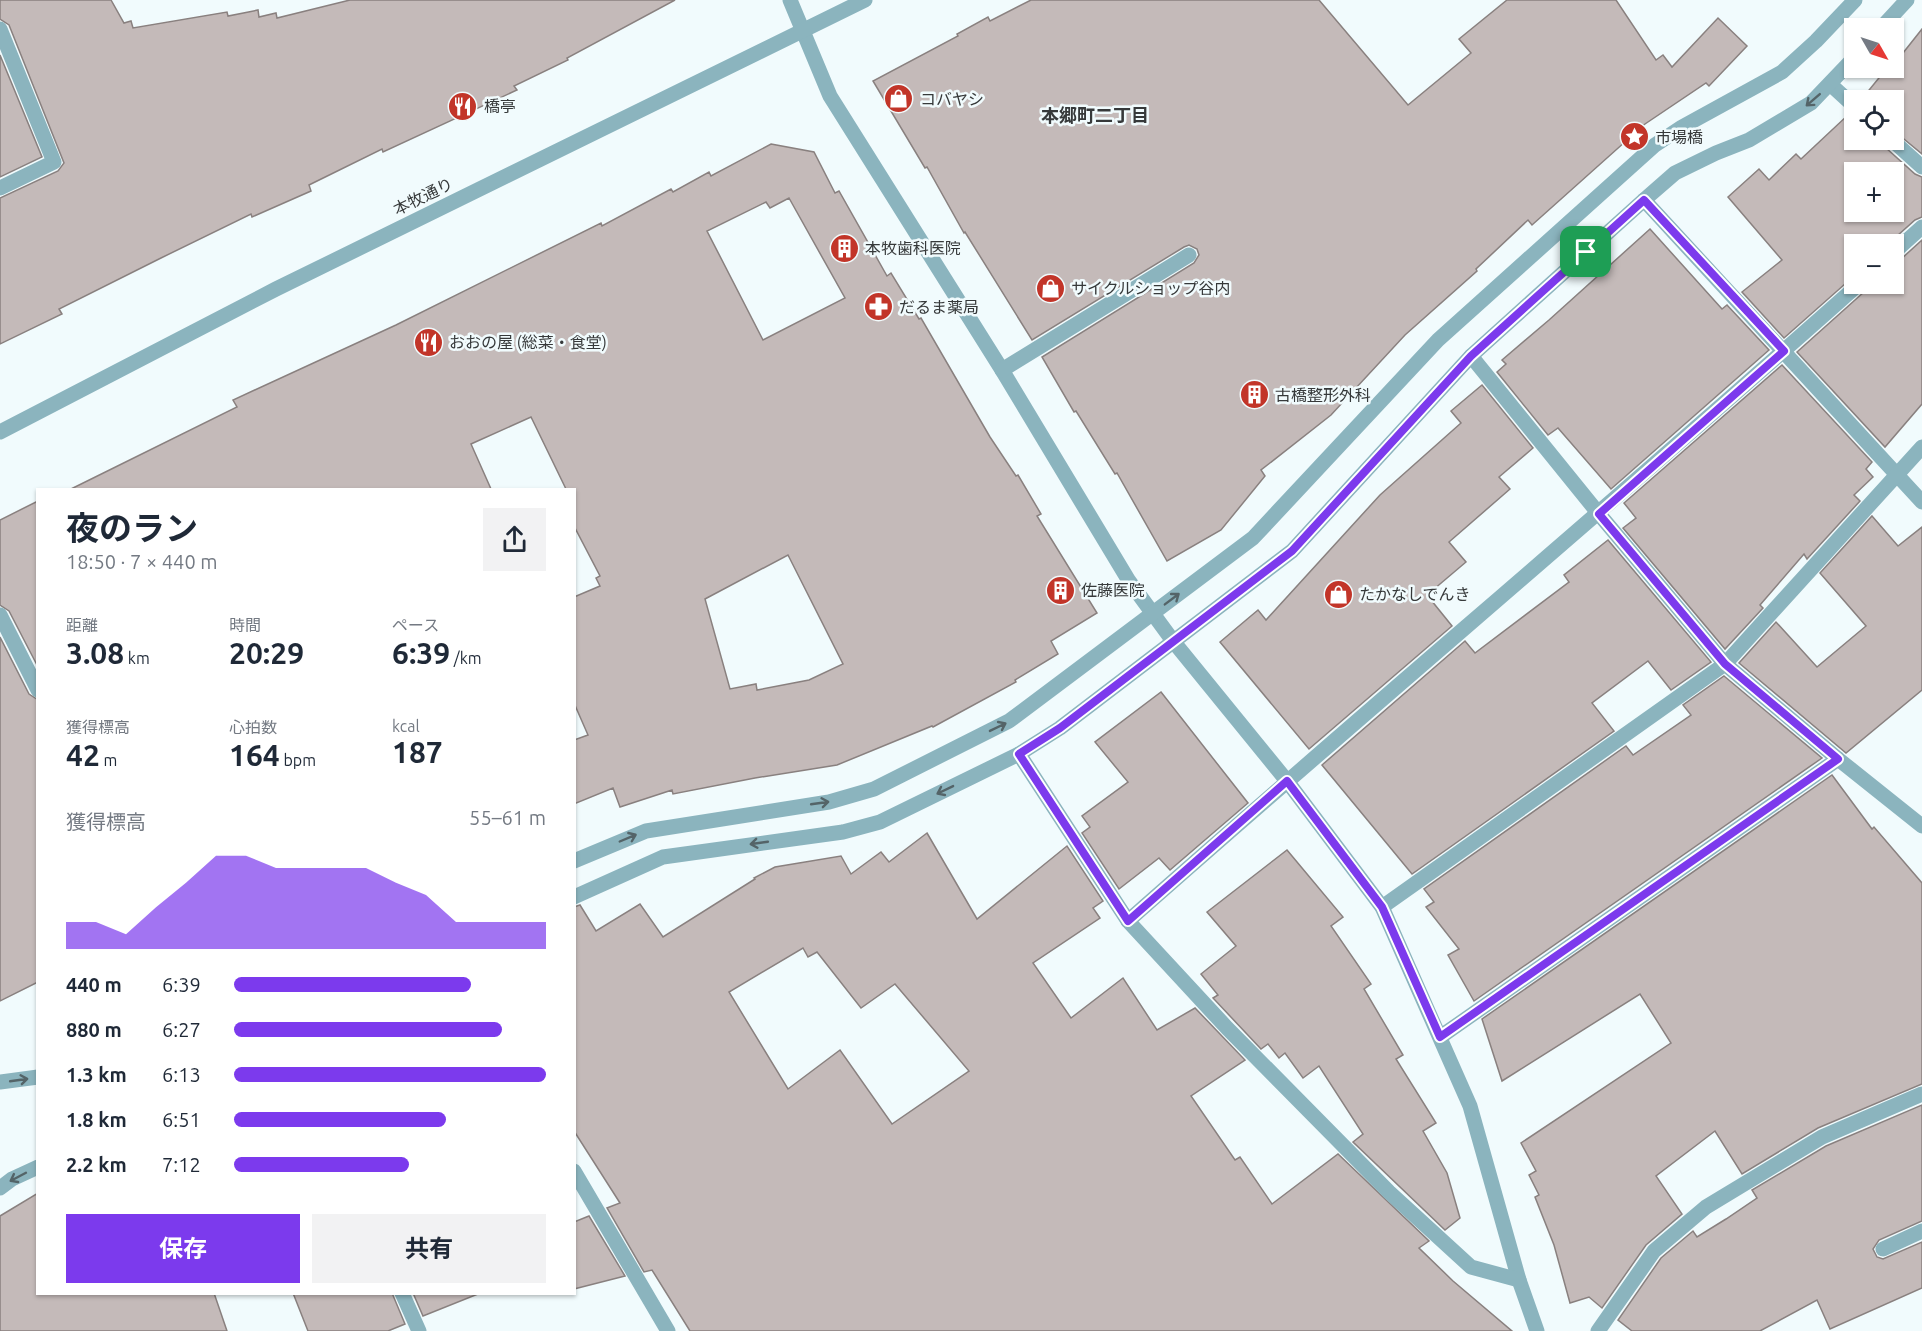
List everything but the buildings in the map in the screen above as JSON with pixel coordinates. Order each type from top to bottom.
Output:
[{"type":"street","points":[[790,0],[830,96],[1002,370],[1129,581],[1173,641],[1287,781],[1382,907],[1470,1107],[1519,1280],[1537,1331]]},
{"type":"street","name":"本牧通り","points":[[0,432],[276,289],[866,0]]},
{"type":"street","points":[[576,860],[646,831],[829,802],[874,789],[1009,721],[1253,538],[1438,340],[1655,145],[1682,127],[1782,72],[1856,0]]},
{"type":"street","points":[[1890,18],[1907,0]]},
{"type":"street","points":[[0,29],[54,162],[0,188]]},
{"type":"street","points":[[576,896],[663,857],[843,832],[880,822],[1019,754],[1060,728],[1292,551],[1471,356],[1675,173],[1749,140],[1779,123],[1811,103],[1844,69]]},
{"type":"street","points":[[1830,84],[1844,97]]},
{"type":"street","points":[[1903,150],[1922,167]]},
{"type":"street","points":[[1644,200],[1922,502]]},
{"type":"street","points":[[1904,243],[1922,227]]},
{"type":"street","points":[[1002,370],[1189,255]]},
{"type":"street","points":[[1128,921],[1287,781],[1599,514],[1848,294]]},
{"type":"street","points":[[1471,356],[1725,664],[1922,826]]},
{"type":"street","points":[[1382,907],[1725,664],[1922,447]]},
{"type":"street","points":[[0,615],[36,686]]},
{"type":"street","points":[[1019,754],[1128,921],[1227,1028],[1389,1192],[1471,1267],[1519,1280]]},
{"type":"street","points":[[1440,1037],[1838,759]]},
{"type":"street","points":[[0,1082],[36,1077]]},
{"type":"street","points":[[1598,1331],[1654,1251],[1706,1207],[1822,1137],[1922,1094]]},
{"type":"street","points":[[0,1188],[12,1179],[36,1168]]},
{"type":"street","points":[[576,1174],[668,1331]]},
{"type":"street","points":[[1883,1249],[1922,1231]]},
{"type":"street","points":[[403,1295],[418,1331]]},
{"type":"place","name":"コバヤシ","points":[[899,99]]},
{"type":"place","name":"橋亭","points":[[463,106]]},
{"type":"place","name":"市場橋","points":[[1634,137]]},
{"type":"place","name":"本牧歯科医院","points":[[844,248]]},
{"type":"place","name":"サイクルショップ谷内","points":[[1050,288]]},
{"type":"place","name":"だるま薬局","points":[[878,307]]},
{"type":"place","name":"おおの屋 (総菜・食堂)","points":[[428,342]]},
{"type":"place","name":"古橋整形外科","points":[[1254,395]]},
{"type":"place","name":"佐藤医院","points":[[1060,590]]},
{"type":"place","name":"たかなしでんき","points":[[1338,594]]},
{"type":"district","name":"本郷町二丁目","points":[[1095,116]]},
{"type":"route","points":[[1644,200],[1784,351],[1599,514],[1725,664],[1838,759],[1440,1037],[1382,907],[1287,781],[1128,921],[1019,754],[1060,728],[1292,551],[1471,356],[1586,252],[1644,200]]}]
